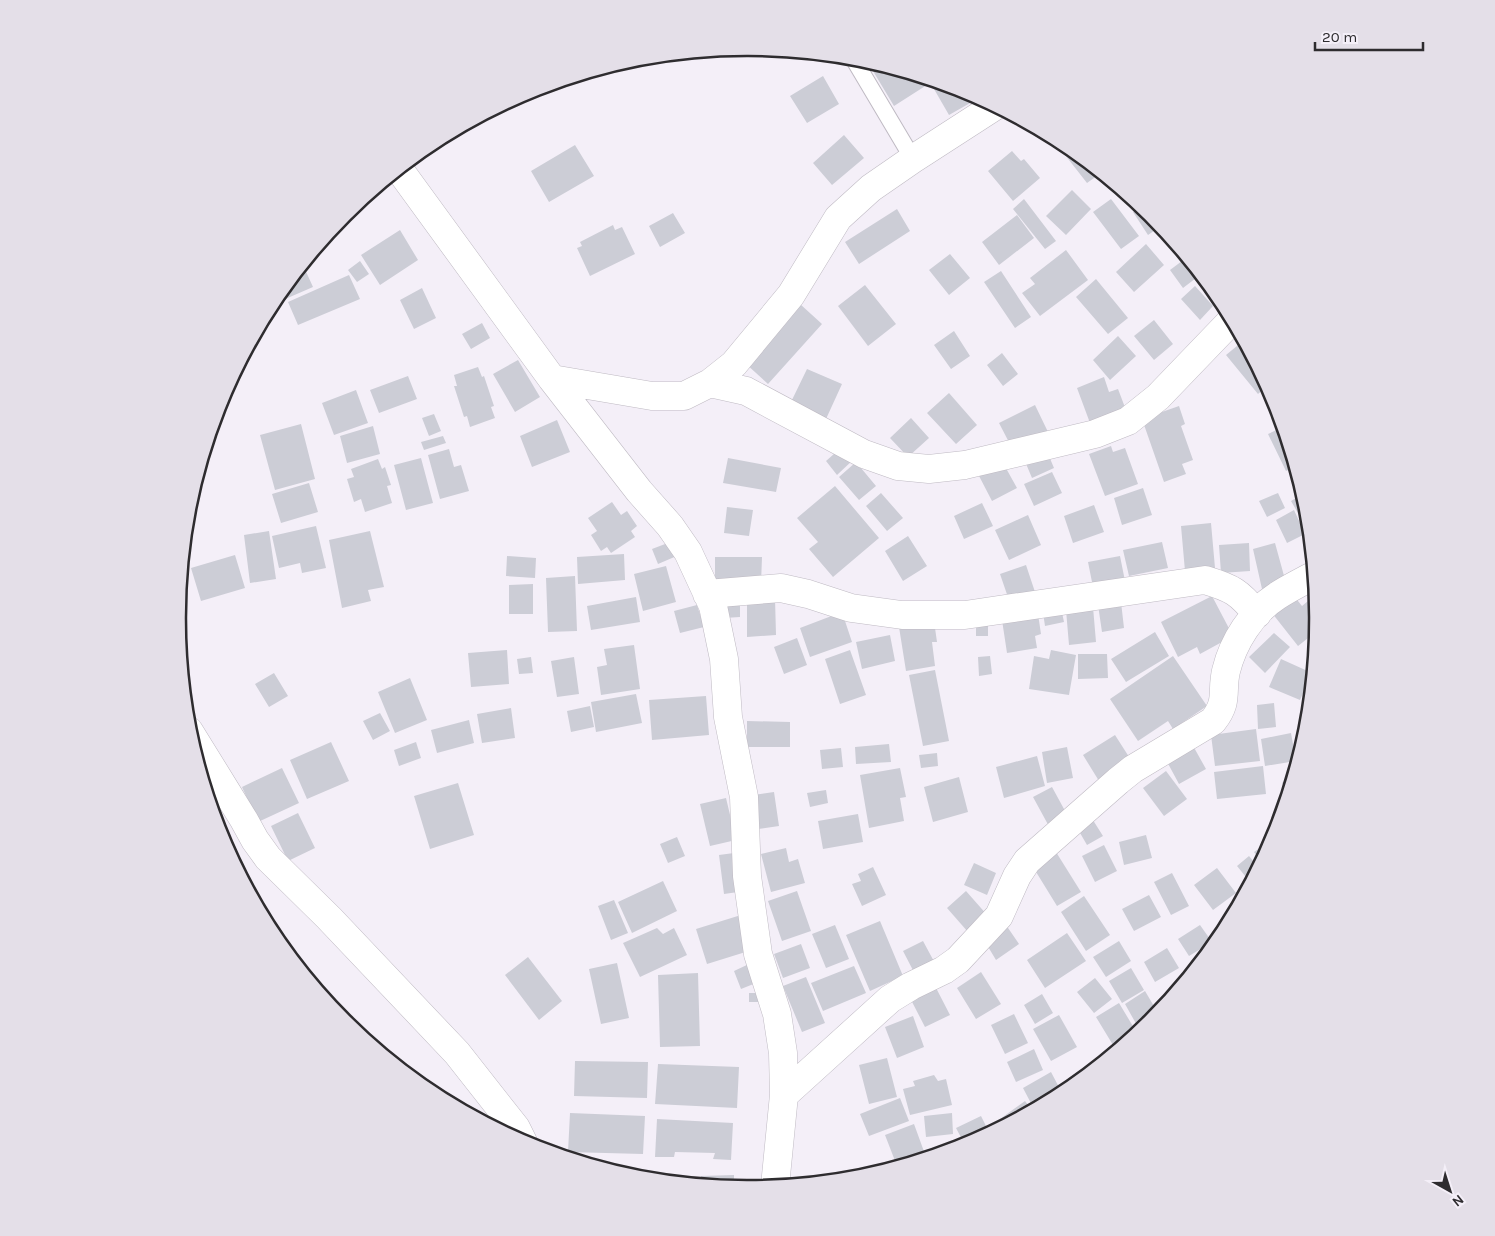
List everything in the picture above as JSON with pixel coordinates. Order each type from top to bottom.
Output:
[{"type":"street","points":[[552,379],[652,396],[684,396],[710,383],[734,364],[791,295],[838,218],[871,188],[913,158],[988,110]]},
{"type":"street","points":[[403,174],[552,379],[639,491],[670,526],[688,552],[713,606],[724,660],[728,717],[744,797],[747,876],[758,954],[777,1014],[783,1053],[784,1095],[776,1179]]},
{"type":"street","points":[[710,383],[746,391],[864,454],[898,466],[929,469],[965,465],[1095,434],[1128,421],[1158,397],[1227,325]]},
{"type":"street","points":[[784,1095],[890,999],[911,986],[944,970],[958,960],[999,916],[1017,876],[1027,860],[1133,769],[1213,721],[1221,711],[1226,672],[1237,639],[1257,614],[1276,597],[1308,579]]},
{"type":"street","points":[[707,594],[781,588],[808,594],[851,608],[902,616],[965,615],[1205,580],[1226,586],[1243,597],[1257,614]]},
{"type":"street","points":[[203,753],[255,840],[268,858],[329,918],[457,1053],[517,1130]]},
{"type":"lane","points":[[858,67],[913,158]]},
{"type":"building","points":[[873,70],[926,85],[894,106]]},
{"type":"building","points":[[823,76],[839,104],[807,123],[790,96]]},
{"type":"building","points":[[935,89],[971,103],[949,115]]},
{"type":"building","points":[[844,135],[864,158],[832,185],[813,163]]},
{"type":"building","points":[[575,145],[594,176],[549,202],[531,171]]},
{"type":"building","points":[[1012,151],[1021,161],[1024,159],[1040,178],[1013,201],[988,171]]},
{"type":"building","points":[[1064,154],[1095,177],[1087,183]]},
{"type":"building","points":[[1072,190],[1091,209],[1066,235],[1046,216]]},
{"type":"building","points":[[1024,199],[1056,241],[1045,249],[1013,209]]},
{"type":"building","points":[[1111,199],[1139,236],[1121,249],[1093,212]]},
{"type":"building","points":[[897,209],[910,231],[859,264],[845,242]]},
{"type":"building","points":[[1134,211],[1154,231],[1148,235],[1133,212]]},
{"type":"building","points":[[673,213],[685,233],[660,247],[649,226]]},
{"type":"building","points":[[1017,215],[1034,238],[999,265],[982,242]]},
{"type":"building","points":[[613,225],[615,230],[622,227],[635,254],[590,276],[577,248],[582,246],[580,242]]},
{"type":"building","points":[[400,230],[418,260],[380,285],[361,255]]},
{"type":"building","points":[[1146,244],[1164,265],[1134,292],[1116,272]]},
{"type":"building","points":[[1066,250],[1088,280],[1040,316],[1022,293],[1035,284],[1030,278]]},
{"type":"building","points":[[950,254],[970,278],[949,295],[929,270]]},
{"type":"building","points":[[360,261],[369,274],[357,282],[348,270]]},
{"type":"building","points":[[1181,262],[1195,279],[1183,288],[1170,270]]},
{"type":"building","points":[[306,271],[313,287],[285,299]]},
{"type":"building","points":[[1001,271],[1031,317],[1015,328],[984,282]]},
{"type":"building","points":[[349,275],[360,299],[298,325],[288,302]]},
{"type":"building","points":[[1096,279],[1128,318],[1108,334],[1076,297]]},
{"type":"building","points":[[865,285],[896,324],[868,346],[838,306]]},
{"type":"building","points":[[1195,286],[1213,306],[1200,320],[1181,299]]},
{"type":"building","points":[[422,288],[436,318],[414,329],[400,300]]},
{"type":"building","points":[[800,304],[822,324],[768,384],[745,363]]},
{"type":"building","points":[[1154,320],[1173,344],[1154,360],[1134,336]]},
{"type":"building","points":[[482,323],[490,338],[471,349],[462,334]]},
{"type":"building","points":[[954,331],[970,356],[951,369],[934,345]]},
{"type":"building","points":[[1118,336],[1136,356],[1110,380],[1093,360]]},
{"type":"building","points":[[1238,345],[1261,392],[1258,394],[1226,355]]},
{"type":"building","points":[[1002,353],[1018,374],[1003,386],[987,365]]},
{"type":"building","points":[[518,360],[540,397],[515,412],[493,374]]},
{"type":"building","points":[[478,367],[482,377],[484,376],[494,406],[491,407],[495,418],[470,427],[467,416],[464,417],[454,386],[457,386],[454,375]]},
{"type":"building","points":[[807,369],[842,384],[826,419],[791,402]]},
{"type":"building","points":[[408,376],[417,399],[379,413],[370,390]]},
{"type":"building","points":[[1104,377],[1109,392],[1118,389],[1126,410],[1090,423],[1077,388]]},
{"type":"building","points":[[356,390],[368,423],[334,435],[322,403]]},
{"type":"building","points":[[949,393],[977,425],[956,444],[927,413]]},
{"type":"building","points":[[1035,405],[1048,432],[1013,450],[999,423]]},
{"type":"building","points":[[1179,406],[1185,424],[1181,426],[1193,460],[1182,464],[1186,474],[1164,482],[1142,419]]},
{"type":"building","points":[[434,414],[441,431],[429,436],[422,418]]},
{"type":"building","points":[[911,418],[929,438],[908,457],[890,438]]},
{"type":"building","points":[[557,420],[570,452],[532,467],[520,436]]},
{"type":"building","points":[[301,424],[315,479],[275,490],[260,435]]},
{"type":"building","points":[[373,426],[380,454],[347,463],[340,436]]},
{"type":"building","points":[[1276,430],[1289,470],[1286,471],[1268,434]]},
{"type":"building","points":[[443,436],[446,443],[424,450],[421,442]]},
{"type":"building","points":[[843,446],[854,459],[837,475],[826,461]]},
{"type":"building","points":[[1111,446],[1113,452],[1125,448],[1138,484],[1105,496],[1089,454]]},
{"type":"building","points":[[449,449],[454,467],[461,465],[469,491],[440,499],[428,455]]},
{"type":"building","points":[[1046,449],[1054,468],[1032,478],[1024,459]]},
{"type":"building","points":[[421,458],[433,503],[406,510],[394,465]]},
{"type":"building","points":[[728,458],[781,468],[776,492],[723,483]]},
{"type":"building","points":[[378,459],[382,469],[385,467],[391,485],[387,486],[392,503],[365,512],[361,499],[354,502],[347,479],[354,477],[351,469]]},
{"type":"building","points":[[1002,461],[1017,488],[992,501],[978,474]]},
{"type":"building","points":[[856,462],[876,486],[859,500],[839,477]]},
{"type":"building","points":[[1052,472],[1062,493],[1034,506],[1024,484]]},
{"type":"building","points":[[309,483],[318,512],[281,523],[272,494]]},
{"type":"building","points":[[835,486],[879,538],[833,577],[809,549],[818,542],[797,518]]},
{"type":"building","points":[[1143,488],[1152,515],[1122,525],[1114,498]]},
{"type":"building","points":[[881,493],[903,518],[887,531],[866,506]]},
{"type":"building","points":[[1278,493],[1285,508],[1267,517],[1259,501]]},
{"type":"building","points":[[1296,498],[1299,515],[1291,501]]},
{"type":"building","points":[[612,502],[621,515],[627,511],[637,526],[631,531],[635,537],[611,553],[607,547],[601,551],[591,535],[597,531],[588,518]]},
{"type":"building","points":[[982,503],[993,526],[964,539],[954,516]]},
{"type":"building","points":[[1094,505],[1104,532],[1073,543],[1064,516]]},
{"type":"building","points":[[727,507],[753,510],[749,536],[724,533]]},
{"type":"building","points":[[1294,510],[1301,525],[1302,535],[1287,543],[1276,520]]},
{"type":"building","points":[[1028,515],[1041,545],[1009,560],[995,530]]},
{"type":"building","points":[[1211,523],[1215,568],[1185,571],[1181,526]]},
{"type":"building","points":[[316,526],[326,568],[302,573],[300,563],[279,568],[272,536]]},
{"type":"building","points":[[269,531],[276,579],[250,583],[244,535]]},
{"type":"building","points":[[370,531],[384,587],[368,590],[371,601],[342,608],[329,540]]},
{"type":"building","points":[[908,536],[927,566],[903,581],[885,551]]},
{"type":"building","points":[[673,541],[679,555],[658,564],[652,549]]},
{"type":"building","points":[[1162,542],[1168,568],[1129,576],[1123,550]]},
{"type":"building","points":[[1249,543],[1250,571],[1221,573],[1219,545]]},
{"type":"building","points":[[1275,543],[1286,583],[1262,589],[1253,549]]},
{"type":"building","points":[[624,554],[625,580],[578,584],[577,557]]},
{"type":"building","points":[[235,555],[245,588],[201,601],[191,568]]},
{"type":"building","points":[[507,556],[536,558],[535,578],[506,576]]},
{"type":"building","points":[[1120,556],[1126,586],[1094,592],[1088,562]]},
{"type":"building","points":[[715,557],[762,557],[761,584],[715,584]]},
{"type":"building","points":[[1026,565],[1037,598],[1011,606],[1000,574]]},
{"type":"building","points":[[666,566],[676,602],[643,611],[634,574]]},
{"type":"building","points":[[575,576],[577,631],[548,632],[546,578]]},
{"type":"building","points":[[533,584],[533,614],[509,614],[509,585]]},
{"type":"building","points":[[1212,596],[1233,636],[1200,654],[1197,647],[1178,657],[1161,622]]},
{"type":"building","points":[[1294,596],[1302,606],[1308,601],[1308,638],[1298,646],[1272,613]]},
{"type":"building","points":[[636,597],[640,622],[591,630],[587,606]]},
{"type":"building","points":[[775,598],[776,635],[747,637],[747,600]]},
{"type":"building","points":[[740,600],[740,617],[724,618],[723,601]]},
{"type":"building","points":[[1121,602],[1124,628],[1102,632],[1098,605]]},
{"type":"building","points":[[1060,603],[1064,622],[1045,626],[1042,606]]},
{"type":"building","points":[[697,605],[704,627],[680,633],[674,611]]},
{"type":"building","points":[[1093,607],[1096,642],[1069,645],[1066,610]]},
{"type":"building","points":[[842,612],[852,642],[810,657],[800,628]]},
{"type":"building","points":[[1038,614],[1041,634],[1035,636],[1037,648],[1007,653],[1002,620]]},
{"type":"building","points":[[988,619],[988,636],[976,636],[976,620]]},
{"type":"building","points":[[934,621],[937,642],[932,642],[935,666],[906,671],[899,627]]},
{"type":"building","points":[[1155,632],[1169,656],[1126,682],[1111,659]]},
{"type":"building","points":[[1274,633],[1290,647],[1265,673],[1249,657]]},
{"type":"building","points":[[890,635],[895,661],[862,669],[856,642]]},
{"type":"building","points":[[797,638],[807,665],[784,674],[774,647]]},
{"type":"building","points":[[634,645],[640,689],[601,695],[597,667],[607,665],[604,649]]},
{"type":"building","points":[[507,650],[509,684],[471,687],[468,653]]},
{"type":"building","points":[[850,650],[866,695],[840,704],[825,659]]},
{"type":"building","points":[[1051,650],[1076,655],[1069,695],[1029,689],[1034,656],[1049,659]]},
{"type":"building","points":[[1078,654],[1107,654],[1108,678],[1078,679]]},
{"type":"building","points":[[990,656],[992,674],[979,676],[978,657]]},
{"type":"building","points":[[1173,656],[1207,706],[1173,729],[1168,721],[1138,741],[1110,699]]},
{"type":"building","points":[[531,657],[533,673],[519,674],[517,659]]},
{"type":"building","points":[[574,657],[579,694],[557,697],[551,661]]},
{"type":"building","points":[[1281,659],[1306,670],[1304,691],[1300,700],[1269,687]]},
{"type":"building","points":[[935,670],[949,741],[923,746],[909,675]]},
{"type":"building","points":[[274,673],[288,696],[269,707],[255,684]]},
{"type":"building","points":[[410,678],[427,720],[395,733],[378,692]]},
{"type":"building","points":[[636,694],[642,723],[596,732],[591,702]]},
{"type":"building","points":[[706,696],[709,735],[652,740],[649,700]]},
{"type":"building","points":[[1274,703],[1276,727],[1258,729],[1257,705]]},
{"type":"building","points":[[590,706],[594,727],[571,732],[567,711]]},
{"type":"building","points":[[511,708],[515,738],[482,743],[477,714]]},
{"type":"building","points":[[380,713],[390,731],[373,740],[363,721]]},
{"type":"building","points":[[469,720],[474,743],[437,753],[431,730]]},
{"type":"building","points":[[747,721],[790,722],[790,747],[747,747]]},
{"type":"building","points":[[1256,729],[1260,761],[1215,766],[1211,735]]},
{"type":"building","points":[[1291,733],[1294,747],[1290,762],[1265,766],[1261,739]]},
{"type":"building","points":[[1115,735],[1131,760],[1099,781],[1083,755]]},
{"type":"building","points":[[331,742],[349,781],[307,799],[290,760]]},
{"type":"building","points":[[416,742],[421,758],[399,766],[394,750]]},
{"type":"building","points":[[889,744],[891,762],[856,764],[855,747]]},
{"type":"building","points":[[1192,744],[1206,769],[1179,784],[1165,758]]},
{"type":"building","points":[[1067,747],[1073,778],[1047,783],[1042,752]]},
{"type":"building","points":[[841,748],[843,767],[822,769],[820,750]]},
{"type":"building","points":[[937,753],[938,766],[921,768],[919,755]]},
{"type":"building","points":[[1037,756],[1045,786],[1004,798],[996,767]]},
{"type":"building","points":[[1263,766],[1266,794],[1217,799],[1214,772]]},
{"type":"building","points":[[282,768],[299,803],[258,822],[242,787]]},
{"type":"building","points":[[900,768],[906,797],[900,798],[904,821],[869,828],[860,775]]},
{"type":"building","points":[[1166,771],[1187,799],[1164,816],[1143,788]]},
{"type":"building","points":[[959,777],[968,812],[933,822],[924,787]]},
{"type":"building","points":[[458,783],[474,835],[430,849],[414,796]]},
{"type":"building","points":[[1052,787],[1070,820],[1051,830],[1033,797]]},
{"type":"building","points":[[826,790],[828,803],[810,807],[807,793]]},
{"type":"building","points":[[774,792],[779,826],[758,829],[753,795]]},
{"type":"building","points":[[726,798],[736,840],[710,846],[700,804]]},
{"type":"building","points":[[298,813],[315,848],[288,861],[271,826]]},
{"type":"building","points":[[858,814],[863,842],[823,849],[818,821]]},
{"type":"building","points":[[1091,817],[1103,836],[1087,845],[1076,826]]},
{"type":"building","points":[[1146,835],[1152,858],[1124,865],[1119,842]]},
{"type":"building","points":[[677,837],[685,856],[668,863],[660,844]]},
{"type":"building","points":[[1104,845],[1117,871],[1095,882],[1082,856]]},
{"type":"building","points":[[786,848],[789,862],[798,859],[805,883],[771,892],[761,854]]},
{"type":"building","points":[[1056,852],[1081,892],[1057,906],[1033,867]]},
{"type":"building","points":[[734,853],[738,892],[724,894],[719,855]]},
{"type":"building","points":[[1249,856],[1253,861],[1246,877],[1237,866]]},
{"type":"building","points":[[974,863],[996,873],[987,895],[964,885]]},
{"type":"building","points":[[873,867],[886,895],[862,906],[852,884],[861,881],[858,874]]},
{"type":"building","points":[[1217,868],[1236,893],[1213,910],[1194,885]]},
{"type":"building","points":[[1172,873],[1189,906],[1171,915],[1154,882]]},
{"type":"building","points":[[663,881],[677,911],[632,933],[618,902]]},
{"type":"building","points":[[797,891],[811,931],[782,941],[768,901]]},
{"type":"building","points":[[966,891],[988,916],[968,932],[947,908]]},
{"type":"building","points":[[1149,895],[1161,917],[1134,931],[1122,909]]},
{"type":"building","points":[[1084,896],[1110,935],[1086,951],[1061,912]]},
{"type":"building","points":[[614,900],[628,933],[611,940],[598,906]]},
{"type":"building","points":[[741,915],[752,950],[707,964],[696,929]]},
{"type":"building","points":[[880,921],[903,976],[870,991],[846,935]]},
{"type":"building","points":[[835,925],[849,959],[826,968],[812,934]]},
{"type":"building","points":[[1006,925],[1019,944],[996,960],[984,940]]},
{"type":"building","points":[[1200,925],[1209,938],[1202,948],[1189,956],[1178,939]]},
{"type":"building","points":[[657,928],[663,934],[674,928],[687,955],[640,977],[623,943]]},
{"type":"building","points":[[1067,933],[1086,961],[1045,988],[1027,960]]},
{"type":"building","points":[[923,941],[937,967],[917,978],[903,951]]},
{"type":"building","points":[[1119,941],[1131,961],[1106,977],[1093,957]]},
{"type":"building","points":[[801,944],[810,968],[783,978],[774,954]]},
{"type":"building","points":[[1167,948],[1179,968],[1155,982],[1144,962]]},
{"type":"building","points":[[528,957],[562,1001],[539,1020],[505,975]]},
{"type":"building","points":[[617,963],[629,1018],[601,1024],[589,969]]},
{"type":"building","points":[[749,964],[756,983],[741,989],[734,971]]},
{"type":"building","points":[[854,966],[866,993],[823,1011],[811,983]]},
{"type":"building","points":[[1131,968],[1144,990],[1122,1003],[1109,981]]},
{"type":"building","points":[[981,972],[1001,1004],[976,1019],[957,988]]},
{"type":"building","points":[[698,973],[700,1046],[660,1047],[658,975]]},
{"type":"building","points":[[806,977],[825,1023],[802,1032],[783,986]]},
{"type":"building","points":[[1095,978],[1112,999],[1094,1013],[1077,992]]},
{"type":"building","points":[[934,984],[950,1015],[925,1027],[909,996]]},
{"type":"building","points":[[1145,991],[1154,1006],[1136,1023],[1125,1004]]},
{"type":"building","points":[[749,993],[762,993],[762,1002],[749,1002]]},
{"type":"building","points":[[1042,994],[1053,1013],[1035,1024],[1024,1005]]},
{"type":"building","points":[[1119,1003],[1133,1026],[1113,1044],[1096,1017]]},
{"type":"building","points":[[1014,1014],[1028,1043],[1005,1054],[991,1025]]},
{"type":"building","points":[[1059,1015],[1077,1047],[1051,1061],[1033,1029]]},
{"type":"building","points":[[913,1016],[924,1047],[897,1058],[885,1027]]},
{"type":"building","points":[[1034,1049],[1043,1070],[1016,1082],[1007,1062]]},
{"type":"building","points":[[887,1058],[897,1097],[869,1104],[859,1065]]},
{"type":"building","points":[[575,1061],[648,1062],[647,1098],[574,1096]]},
{"type":"building","points":[[658,1064],[739,1067],[737,1108],[655,1104]]},
{"type":"building","points":[[1051,1072],[1058,1086],[1031,1102],[1023,1088]]},
{"type":"building","points":[[934,1075],[938,1081],[946,1079],[952,1105],[910,1115],[903,1089],[915,1086],[913,1081]]},
{"type":"building","points":[[900,1098],[909,1121],[869,1136],[860,1114]]},
{"type":"building","points":[[1025,1101],[1028,1104],[1000,1120]]},
{"type":"building","points":[[570,1113],[645,1116],[643,1154],[574,1152],[568,1150]]},
{"type":"building","points":[[952,1113],[953,1134],[926,1137],[924,1116]]},
{"type":"building","points":[[981,1116],[986,1126],[961,1137],[956,1128]]},
{"type":"building","points":[[657,1119],[733,1123],[731,1160],[713,1159],[715,1153],[675,1152],[674,1157],[655,1157]]},
{"type":"building","points":[[914,1124],[924,1151],[895,1160],[885,1135]]},
{"type":"building","points":[[734,1175],[734,1180],[701,1178],[701,1176]]}]
